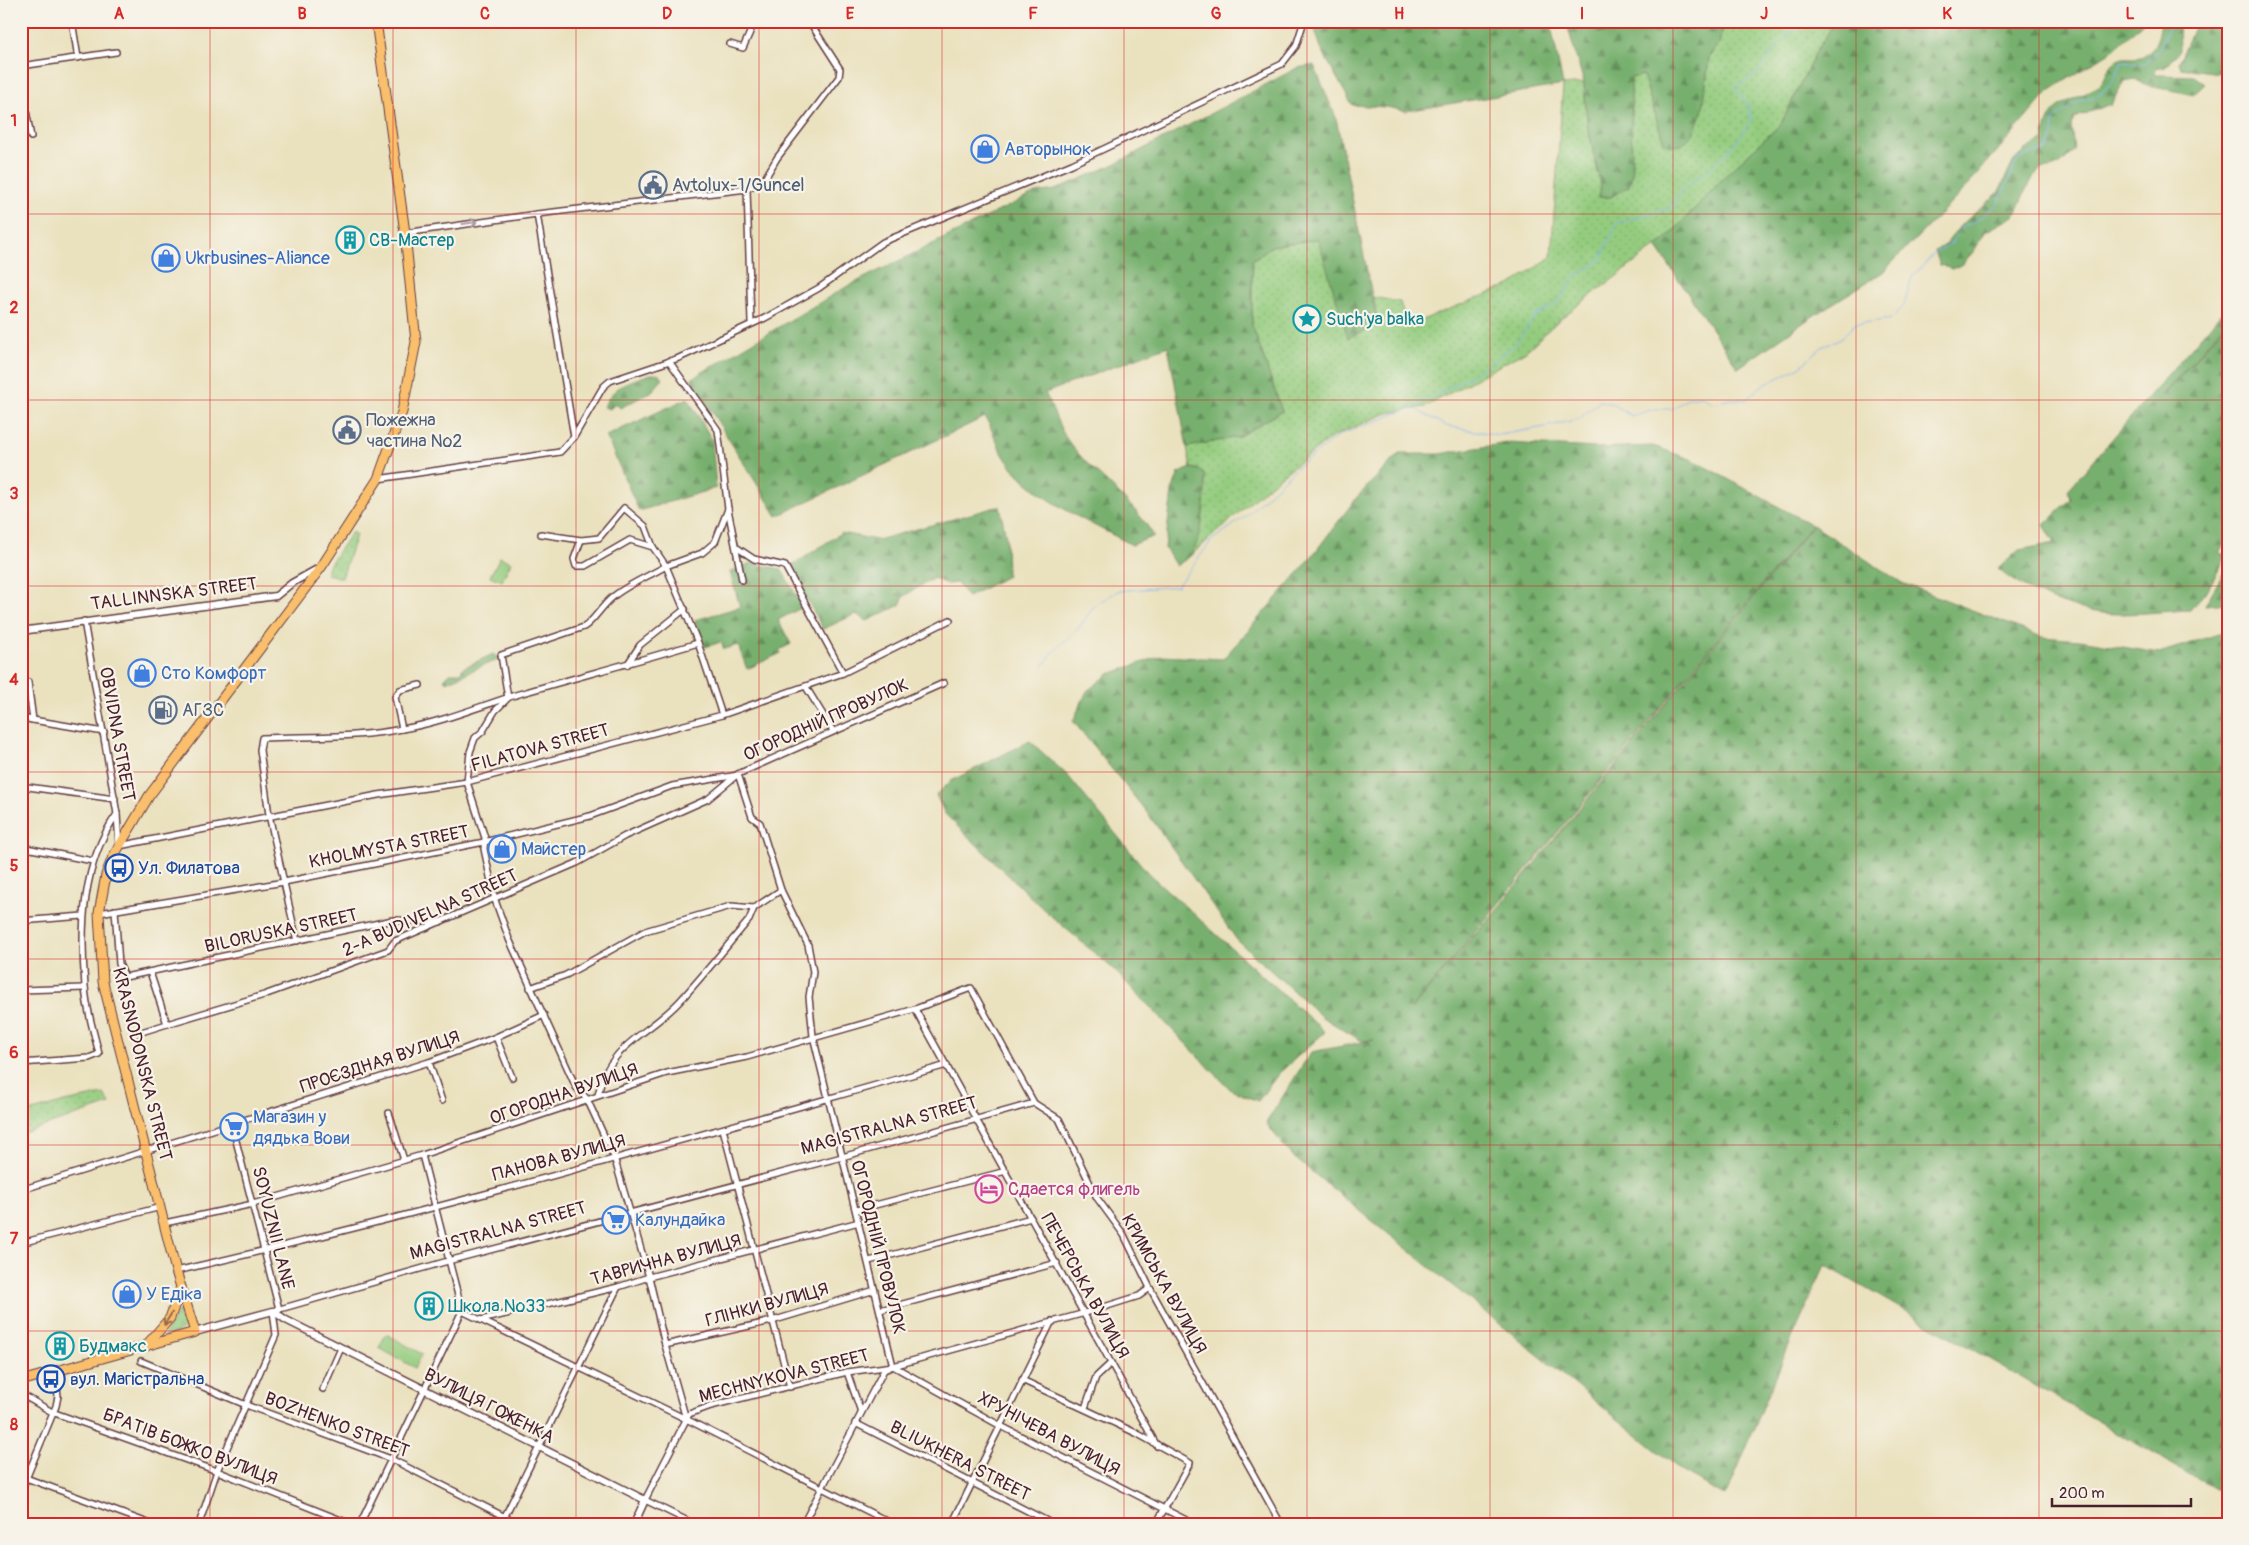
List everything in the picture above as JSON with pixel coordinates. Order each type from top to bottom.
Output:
[{"type":"main road","name":"KRASNODONSKA STREET","points":[[196,1332],[176,1271],[102,982],[99,913],[106,875],[119,846],[149,796],[322,566],[378,479],[402,412],[416,342],[405,233],[376,21]]},
{"type":"main road","points":[[145,1347],[170,1318],[181,1286]]},
{"type":"main road","name":"MAGISTRALNA STREET","points":[[55,1372],[196,1332]]},
{"type":"main road","points":[[21,1381],[55,1372]]},
{"type":"street","points":[[72,21],[78,58]]},
{"type":"street","points":[[730,44],[743,48],[755,21]]},
{"type":"street","points":[[405,233],[537,214],[747,189],[764,180],[777,158],[839,77],[840,69],[809,21]]},
{"type":"street","points":[[378,479],[560,452],[574,437],[604,387],[610,381],[669,361],[751,322],[765,318],[819,288],[883,242],[1072,164],[1282,64],[1296,46],[1304,21]]},
{"type":"street","points":[[21,66],[116,52]]},
{"type":"street","points":[[21,84],[31,137]]},
{"type":"street","points":[[747,189],[751,322]]},
{"type":"street","points":[[537,214],[574,437]]},
{"type":"street","points":[[669,361],[718,430],[728,509],[742,580]]},
{"type":"street","points":[[541,534],[581,540],[599,538],[624,508],[645,526],[653,547],[666,566],[685,609],[722,715]]},
{"type":"street","points":[[508,698],[501,655],[584,627],[590,623],[597,610],[614,595],[666,566],[702,553],[715,542],[728,509]]},
{"type":"street","points":[[581,540],[574,559],[576,566],[585,566],[630,540],[653,547]]},
{"type":"street","points":[[736,546],[754,559],[785,566],[843,673]]},
{"type":"street","name":"TALLINNSKA STREET","points":[[21,631],[276,596],[292,582],[322,566]]},
{"type":"street","points":[[627,665],[640,645],[685,609]]},
{"type":"street","name":"FILATOVA STREET","points":[[119,846],[269,815],[378,795],[467,782],[722,715],[843,673],[950,620]]},
{"type":"street","name":"OBVIDNA STREET","points":[[21,1063],[89,1058],[99,1054],[85,988],[83,916],[93,861],[108,829],[118,814],[84,621]]},
{"type":"street","points":[[297,941],[269,815],[260,750],[262,738],[402,729],[468,713],[508,698],[698,643]]},
{"type":"street","points":[[28,682],[33,720]]},
{"type":"street","name":"ОГОРОДНІЙ ПРОВУЛОК","points":[[893,1366],[813,1036],[809,996],[813,972],[808,945],[781,890],[760,823],[752,817],[738,774],[944,683]]},
{"type":"street","points":[[402,729],[395,697],[400,690],[420,685]]},
{"type":"street","points":[[806,687],[834,731]]},
{"type":"street","points":[[508,698],[495,711],[484,731],[475,738],[470,752],[467,782],[484,842],[495,900],[530,988],[576,1087],[587,1099],[614,1157],[649,1277],[664,1345],[686,1419],[634,1524]]},
{"type":"street","points":[[21,718],[104,732]]},
{"type":"street","name":"KHOLMYSTA STREET","points":[[99,913],[284,882],[484,842],[590,816],[672,786],[738,774]]},
{"type":"street","name":"2-A BUDIVELNA STREET","points":[[135,1034],[264,995],[388,950],[395,941],[577,864],[625,836],[708,799],[738,774]]},
{"type":"street","points":[[21,786],[115,799]]},
{"type":"street","points":[[118,814],[119,846]]},
{"type":"street","points":[[21,847],[93,861]]},
{"type":"street","points":[[598,1096],[600,1084],[615,1055],[678,1004],[749,920],[754,908],[781,890]]},
{"type":"street","points":[[530,988],[566,975],[645,931],[731,906],[754,908]]},
{"type":"street","name":"BILORUSKA STREET","points":[[115,910],[119,964],[125,977],[393,920],[443,922]]},
{"type":"street","points":[[21,920],[83,916]]},
{"type":"street","points":[[150,972],[168,1024]]},
{"type":"street","points":[[21,990],[85,988]]},
{"type":"street","name":"ОГОРОДНА ВУЛИЦЯ","points":[[165,1223],[253,1204],[422,1155],[667,1073],[747,1057],[813,1036],[915,1009],[971,988]]},
{"type":"street","name":"КРИМСЬКА ВУЛИЦЯ","points":[[971,988],[1034,1103],[1058,1119],[1097,1198],[1124,1235],[1150,1288],[1281,1524]]},
{"type":"street","name":"ПЕЧЕРСЬКА ВУЛИЦЯ","points":[[915,1009],[1157,1446]]},
{"type":"street","name":"ПРОЄЗДНАЯ ВУЛИЦЯ","points":[[21,1190],[429,1062],[496,1037],[544,1016]]},
{"type":"street","points":[[496,1037],[512,1077]]},
{"type":"street","points":[[429,1062],[442,1102]]},
{"type":"street","name":"ПАНОВА ВУЛИЦЯ","points":[[176,1271],[263,1252],[723,1129],[947,1065]]},
{"type":"street","name":"MAGISTRALNA STREET","points":[[196,1332],[448,1261],[842,1157],[1034,1103]]},
{"type":"street","points":[[389,1113],[404,1160]]},
{"type":"street","name":"SOYUZNII LANE","points":[[199,1524],[217,1471],[276,1335],[276,1310],[253,1204],[232,1125]]},
{"type":"street","points":[[723,1129],[790,1387]]},
{"type":"street","points":[[360,1524],[462,1311],[422,1155]]},
{"type":"street","points":[[856,1210],[1006,1171]]},
{"type":"street","points":[[21,1243],[161,1207]]},
{"type":"street","points":[[869,1261],[1031,1218]]},
{"type":"street","name":"ТАВРИЧНА ВУЛИЦЯ","points":[[480,1320],[618,1287],[649,1277],[859,1222]]},
{"type":"street","points":[[880,1310],[1057,1263]]},
{"type":"street","points":[[501,1524],[618,1287]]},
{"type":"street","name":"MECHNYKOVA STREET","points":[[686,1419],[689,1414],[711,1406],[847,1372],[893,1366],[1085,1313],[1139,1296],[1150,1288]]},
{"type":"street","name":"ГЛІНКИ ВУЛИЦЯ","points":[[664,1345],[772,1321],[875,1290]]},
{"type":"street","name":"ВУЛИЦЯ ГОЖЕНКА","points":[[276,1310],[342,1348],[424,1390],[694,1524]]},
{"type":"street","points":[[462,1311],[686,1419],[893,1524]]},
{"type":"street","points":[[952,1524],[999,1425],[1052,1321]]},
{"type":"street","points":[[323,1389],[342,1348]]},
{"type":"street","name":"BOZHENKO STREET","points":[[141,1361],[246,1405],[391,1460],[518,1524]]},
{"type":"street","points":[[1085,1408],[1096,1377],[1111,1362]]},
{"type":"street","points":[[803,1524],[884,1370],[893,1366]]},
{"type":"street","name":"ХРУНІЧЕВА ВУЛИЦЯ","points":[[893,1366],[999,1425],[1194,1524]]},
{"type":"street","points":[[21,1491],[58,1396],[55,1372]]},
{"type":"street","points":[[847,1372],[861,1412]]},
{"type":"street","points":[[1022,1380],[1136,1432],[1190,1464],[1156,1524]]},
{"type":"street","name":"БРАТІВ БОЖКО ВУЛИЦЯ","points":[[21,1394],[52,1412],[217,1471],[351,1524]]},
{"type":"street","name":"BLIUKHERA STREET","points":[[855,1423],[1053,1524]]},
{"type":"street","points":[[24,1481],[151,1524]]},
{"type":"green space","points":[[1312,21],[1550,21],[1563,85],[1406,111],[1386,107],[1352,105],[1322,51]]},
{"type":"green space","points":[[1566,21],[1724,21],[1719,44],[1709,57],[1703,109],[1693,134],[1682,145],[1671,146],[1664,143],[1643,75],[1631,78],[1632,176],[1629,186],[1611,197],[1599,197],[1601,186],[1587,123],[1584,83]]},
{"type":"green space","points":[[1724,21],[1836,21],[1818,48],[1781,124],[1730,171],[1666,239],[1561,318],[1526,351],[1425,407],[1387,413],[1334,436],[1273,482],[1189,557],[1201,523],[1199,470],[1191,468],[1187,447],[1238,437],[1282,411],[1252,325],[1252,260],[1272,246],[1318,239],[1378,324],[1373,297],[1400,302],[1407,326],[1510,285],[1551,257],[1563,85],[1584,83],[1587,123],[1601,186],[1599,197],[1611,197],[1631,78],[1643,75],[1664,143],[1703,109],[1709,57],[1719,44]]},
{"type":"green space","points":[[1836,21],[2144,21],[2116,48],[2049,91],[1961,193],[1883,272],[1816,314],[1738,368],[1656,246],[1666,239],[1730,171],[1781,124],[1818,48]]},
{"type":"green space","points":[[2161,21],[2179,21],[2180,50],[2165,67],[2155,69],[2155,75],[2194,76],[2205,84],[2193,95],[2148,85],[2135,79],[2124,81],[2111,104],[2074,118],[2071,125],[2074,151],[2056,166],[2041,168],[2029,183],[2014,216],[1985,232],[1974,251],[1962,264],[1953,269],[1940,265],[1935,251],[1946,244],[1960,226],[1998,193],[2014,161],[2024,151],[2043,140],[2050,117],[2054,112],[2065,103],[2098,86],[2116,61],[2122,58],[2141,57],[2151,50],[2157,40]]},
{"type":"green space","points":[[2197,21],[2228,21],[2228,74],[2181,68],[2179,62]]},
{"type":"green space","points":[[1314,65],[1336,118],[1378,325],[1348,338],[1318,239],[1272,246],[1252,260],[1252,325],[1282,411],[1238,437],[1187,447],[1168,346],[1045,393],[1060,427],[1071,445],[1136,511],[1154,536],[1132,545],[1047,498],[1018,474],[1006,459],[985,417],[777,516],[691,379],[846,287],[1035,193],[1055,190],[1115,164],[1297,68]]},
{"type":"green space","points":[[2228,305],[2228,321],[2163,395],[2228,323],[2228,537],[2219,553],[2227,555],[2208,589],[2190,610],[2121,614],[2101,613],[2060,603],[2020,585],[1998,569],[2019,550],[2055,543],[2044,525],[2071,499],[2068,490]]},
{"type":"green space","points":[[651,374],[659,374],[663,379],[651,392],[620,408],[616,403],[610,409],[604,407],[617,389],[629,382]]},
{"type":"green space","points":[[688,398],[712,440],[716,488],[639,511],[606,436]]},
{"type":"green space","points":[[1507,443],[1596,448],[1653,446],[1693,460],[1812,525],[1412,1008],[1502,903],[1813,525],[1902,583],[2042,637],[2080,640],[2159,653],[2228,631],[2228,1496],[1825,1265],[1789,1345],[1726,1496],[1683,1472],[1291,1155],[1266,1123],[1311,1052],[1374,1040],[1362,1041],[1322,1017],[1237,940],[1149,815],[1073,721],[1087,691],[1109,674],[1161,656],[1223,659],[1306,564],[1357,497],[1399,454],[1439,454]]},
{"type":"green space","points":[[1191,468],[1199,470],[1205,475],[1203,518],[1194,550],[1189,557],[1176,566],[1165,548],[1172,491],[1179,473]]},
{"type":"green space","points":[[1000,506],[1006,538],[1007,576],[968,597],[957,583],[946,584],[934,578],[904,596],[900,605],[867,621],[856,614],[823,629],[790,567],[841,533],[877,540]]},
{"type":"green space","points":[[352,532],[356,535],[342,578],[327,574],[327,568]]},
{"type":"green space","points":[[500,557],[511,562],[502,581],[490,576]]},
{"type":"green space","points":[[752,563],[781,569],[803,607],[778,620],[791,644],[779,650],[781,653],[747,669],[738,645],[724,649],[721,642],[705,647],[695,620],[740,607],[730,572]]},
{"type":"green space","points":[[2228,565],[2228,603],[2205,605]]},
{"type":"green space","points":[[493,654],[498,658],[496,661],[446,682],[444,679],[450,673],[460,673],[463,668]]},
{"type":"green space","points":[[1030,741],[1068,776],[1148,873],[1325,1032],[1279,1073],[1258,1101],[1231,1090],[1112,968],[1043,909],[945,814],[936,795],[951,781]]},
{"type":"green space","points":[[104,1094],[110,1104],[21,1134],[21,1114]]},
{"type":"green space","points":[[183,1304],[186,1323],[178,1332],[164,1336]]},
{"type":"green space","points":[[386,1334],[422,1354],[415,1368],[379,1348]]},
{"type":"waterway","points":[[1043,666],[1054,651],[1077,630],[1095,605],[1118,591],[1177,586],[1212,540],[1246,516],[1295,469],[1340,435],[1413,407],[1474,374],[1514,346],[1535,316],[1558,303],[1573,278],[1600,261],[1617,223],[1673,207],[1684,188],[1720,160],[1751,120],[1748,105],[1735,87],[1759,72],[1782,40],[1808,21]]},
{"type":"waterway","points":[[1413,408],[1446,426],[1499,435],[1579,419],[1600,401],[1613,404],[1631,416],[1655,409],[1672,409],[1688,398],[1702,396],[1713,403],[1731,399],[1746,400],[1760,387],[1800,367],[1822,347],[1841,338],[1855,324],[1891,319],[1904,306],[1912,277],[1934,254],[1951,244],[1961,228],[1981,218],[1998,203],[2018,159],[2048,149],[2053,134],[2054,119],[2080,100],[2098,96],[2113,81],[2122,62],[2144,64],[2159,50],[2171,21]]},
{"type":"place","name":"Авторынок","points":[[985,149]]},
{"type":"place","name":"Avtolux-1/Guncel","points":[[653,185]]},
{"type":"place","name":"СВ-Мастер","points":[[350,240]]},
{"type":"place","name":"Ukrbusines-Aliance","points":[[166,258]]},
{"type":"place","name":"Such'ya balka","points":[[1307,319]]},
{"type":"place","name":"Пожежна частина №2","points":[[347,430]]},
{"type":"place","name":"Сто Комфорт","points":[[142,673]]},
{"type":"place","name":"АГЗС","points":[[163,710]]},
{"type":"place","name":"Майстер","points":[[502,849]]},
{"type":"place","name":"Ул. Филатова","points":[[119,868]]},
{"type":"place","name":"Магазин у дядька Вови","points":[[234,1127]]},
{"type":"place","name":"Сдается флигель","points":[[989,1189]]},
{"type":"place","name":"Калундайка","points":[[616,1220]]},
{"type":"place","name":"У Едіка","points":[[127,1294]]},
{"type":"place","name":"Школа №33","points":[[429,1306]]},
{"type":"place","name":"Будмакс","points":[[60,1346]]},
{"type":"place","name":"вул. Магістральна","points":[[51,1379]]}]
